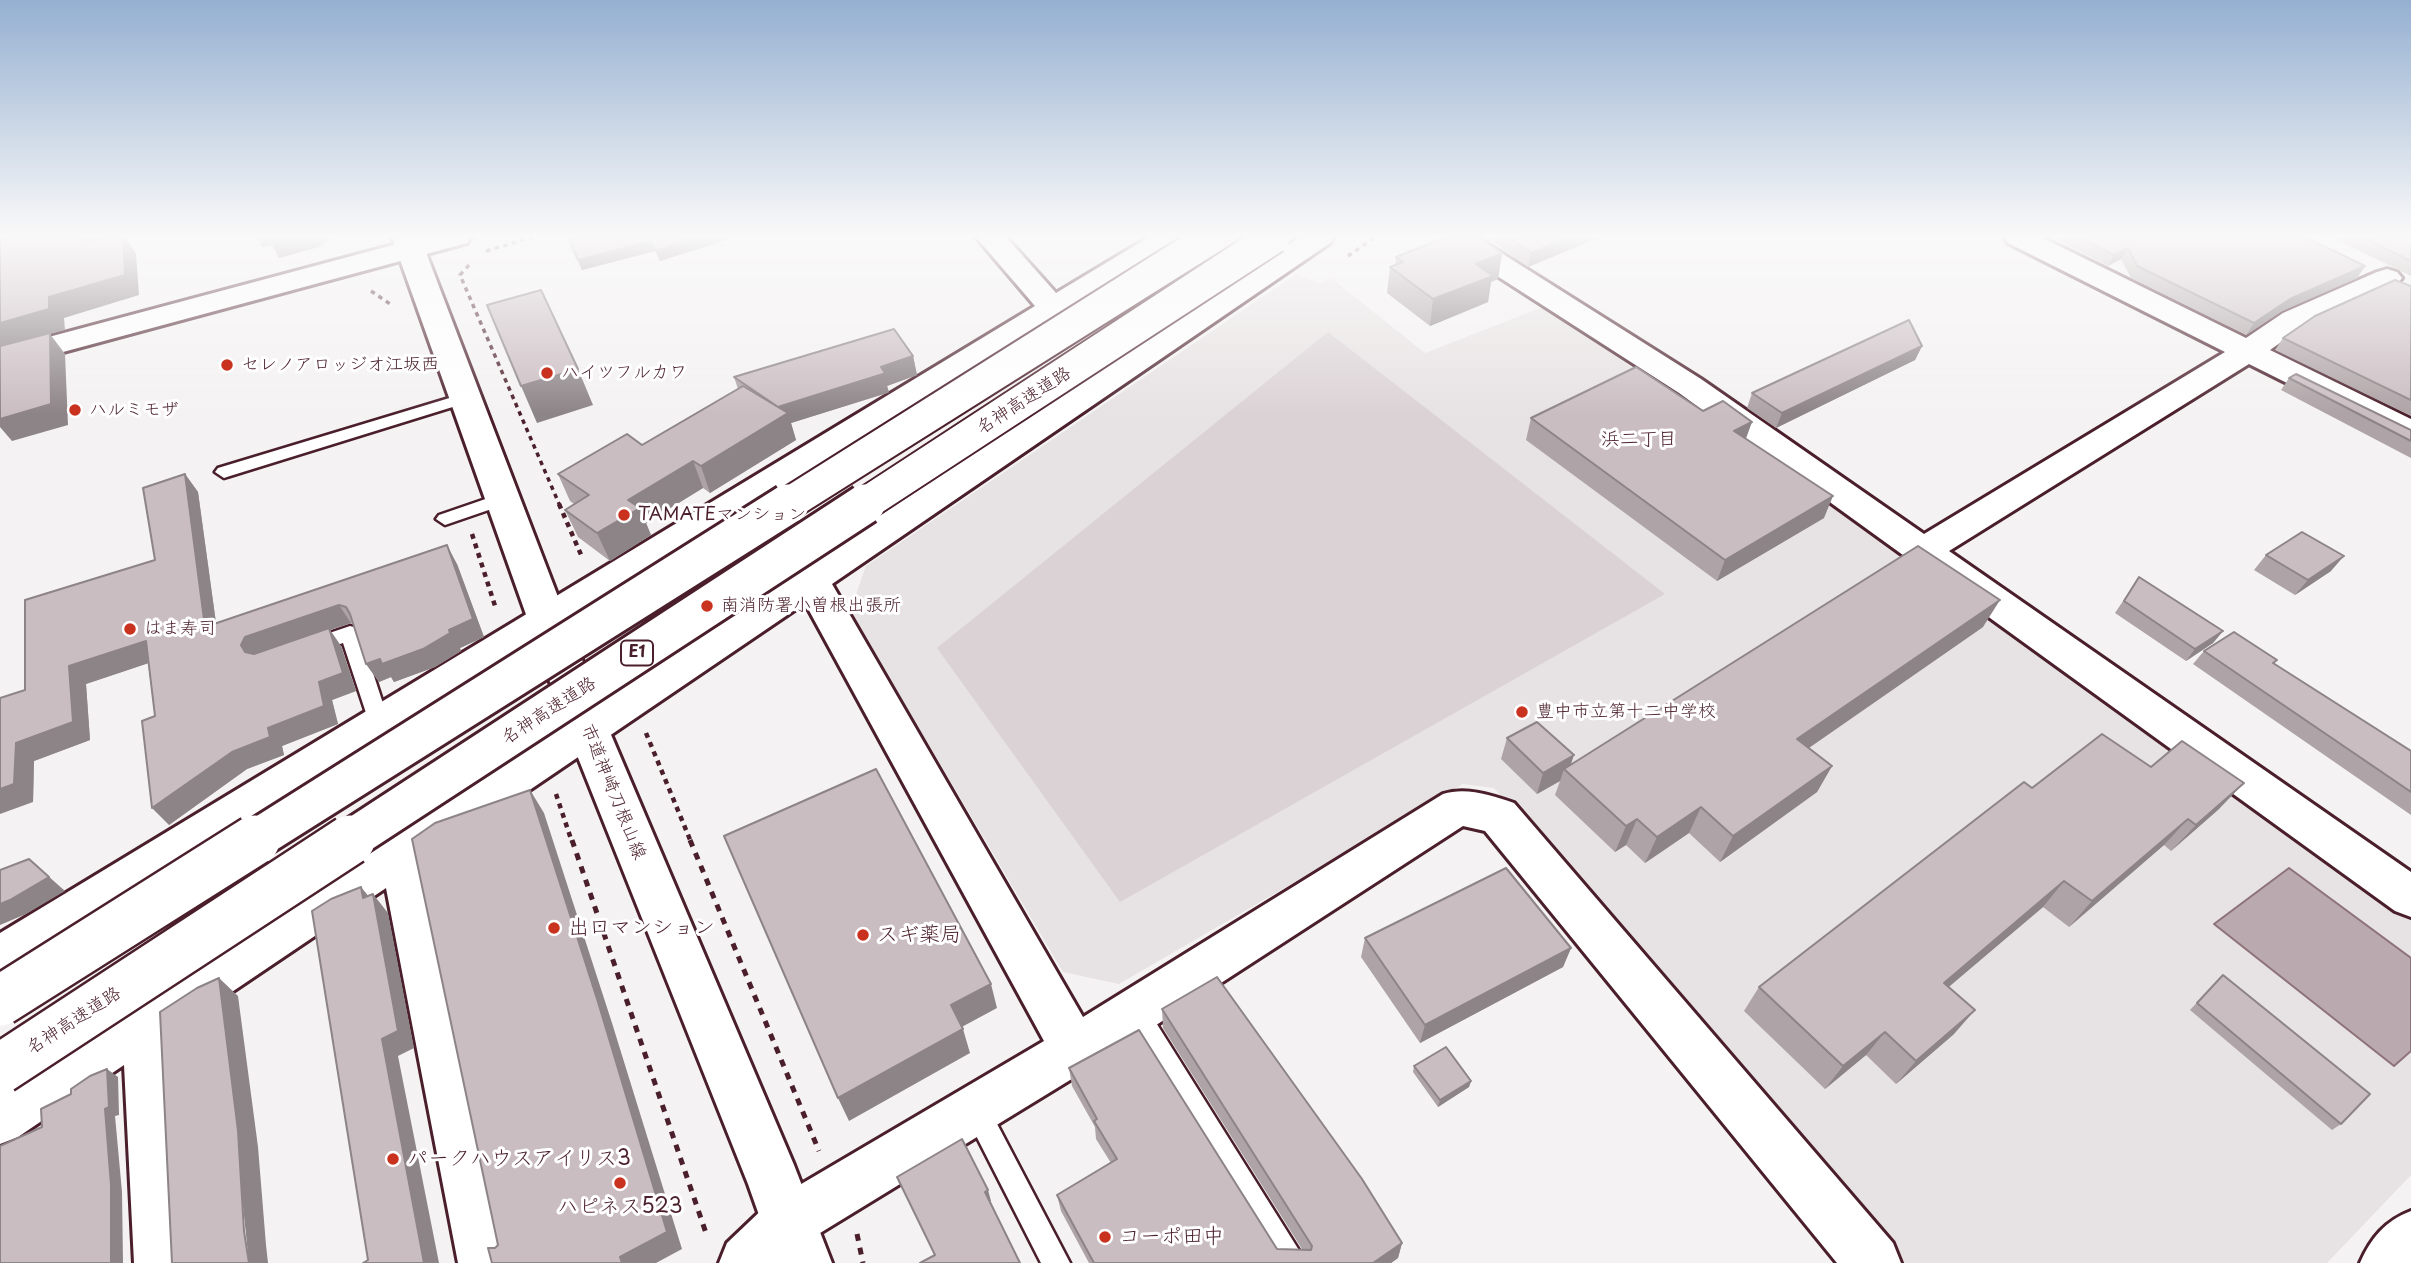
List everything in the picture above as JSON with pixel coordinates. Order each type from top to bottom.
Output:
[{"type":"main road","points":[[0,360],[224,296]]},
{"type":"main road","name":"市道神崎刀根山線","points":[[428,296],[588,730],[796,1242]]},
{"type":"main road","points":[[1042,296],[1053,308]]},
{"type":"main road","points":[[0,958],[548,617],[1073,296]]},
{"type":"main road","name":"E1","points":[[0,1001],[1118,296]]},
{"type":"main road","name":"名神高速道路","points":[[0,1069],[1184,296]]},
{"type":"main road","points":[[0,1119],[588,730],[1232,296]]},
{"type":"main road","points":[[1549,296],[1690,386],[2411,897]]},
{"type":"main road","points":[[2137,296],[2411,432]]},
{"type":"main road","points":[[1924,550],[2248,351],[2294,319],[2363,296]]},
{"type":"main road","points":[[810,579],[1075,1049]]},
{"type":"main road","points":[[747,1263],[796,1242],[975,1109],[1075,1049],[1458,807],[1499,816],[1873,1263]]},
{"type":"main road","points":[[401,852],[486,1263]]},
{"type":"main road","points":[[146,1023],[162,1263]]},
{"type":"main road","points":[[2388,1263],[2411,1238]]},
{"type":"lane","points":[[224,472],[466,398]]},
{"type":"lane","points":[[445,519],[503,499]]},
{"type":"lane","points":[[291,654],[350,633],[379,722]]},
{"type":"lane","points":[[1134,1010],[1293,1263]]},
{"type":"lane","points":[[975,1109],[1056,1263]]},
{"type":"path","points":[[856,1230],[863,1263]]},
{"type":"shaded area","name":"豊中市立第十二中学校","points":[[1264,296],[1353,296],[1425,353],[1543,307],[2036,641],[2411,919],[2411,1175],[2327,1263],[1903,1263],[1494,788],[1463,784],[1119,984],[1063,972],[850,611],[866,566]]},
{"type":"shaded area","points":[[1328,332],[1665,594],[1120,902],[937,648]]},
{"type":"shaded area","points":[[2289,868],[2411,958],[2411,1051],[2394,1066],[2214,924]]},
{"type":"building","points":[[0,296],[53,296],[49,297],[49,309],[0,323]]},
{"type":"building","points":[[520,296],[544,296],[578,369],[521,386],[487,305]]},
{"type":"building","points":[[2198,296],[2297,296],[2254,323]]},
{"type":"building","points":[[2360,296],[2411,296],[2411,400],[2283,338],[2315,316]]},
{"type":"building","points":[[1909,320],[1922,346],[1782,413],[1752,393]]},
{"type":"building","points":[[894,329],[913,356],[881,367],[885,373],[883,374],[778,407],[734,377]]},
{"type":"building","points":[[50,333],[51,404],[0,419],[0,346]]},
{"type":"building","points":[[1636,367],[1703,411],[1723,401],[1752,422],[1734,431],[1833,496],[1725,560],[1531,418]]},
{"type":"building","points":[[2296,374],[2411,430],[2411,441],[2289,378]]},
{"type":"building","points":[[743,386],[788,413],[701,466],[693,461],[628,500],[640,508],[597,533],[565,510],[589,495],[558,474],[627,434],[642,445]]},
{"type":"building","points":[[185,474],[205,627],[447,545],[473,619],[449,630],[450,633],[423,649],[382,664],[380,659],[366,664],[350,614],[346,607],[339,605],[245,637],[241,645],[245,652],[254,654],[329,628],[343,673],[319,682],[324,706],[268,728],[270,737],[232,752],[152,808],[142,721],[155,716],[146,641],[69,666],[73,722],[16,743],[14,784],[0,789],[0,698],[25,690],[25,600],[155,560],[143,488]]},
{"type":"building","points":[[2302,532],[2344,556],[2308,580],[2266,555]]},
{"type":"building","points":[[1918,546],[2000,600],[1797,739],[1832,766],[1733,836],[1701,807],[1657,837],[1637,819],[1626,826],[1564,769]]},
{"type":"building","points":[[2139,577],[2223,631],[2195,649],[2124,601]]},
{"type":"building","points":[[2234,632],[2277,660],[2273,663],[2411,751],[2411,792],[2204,651]]},
{"type":"building","points":[[1537,722],[1574,755],[1543,773],[1507,738]]},
{"type":"building","points":[[2102,734],[2151,767],[2182,741],[2244,783],[2196,825],[2188,819],[2092,901],[2064,881],[1944,983],[1975,1010],[1916,1061],[1885,1032],[1843,1066],[1759,987],[2024,782],[2032,788]]},
{"type":"building","name":"スギ薬局","points":[[876,769],[991,984],[951,1005],[963,1029],[838,1098],[724,836]]},
{"type":"building","points":[[530,790],[598,1002],[667,1232],[620,1257],[622,1263],[492,1263],[488,1248],[498,1245],[412,839],[435,823]]},
{"type":"building","points":[[29,859],[49,877],[0,904],[0,870]]},
{"type":"building","points":[[1506,868],[1571,948],[1425,1025],[1365,938]]},
{"type":"building","name":"パークハウスアイリス3","points":[[361,887],[363,898],[373,894],[398,1031],[382,1039],[424,1263],[363,1263],[368,1260],[312,911],[331,899]]},
{"type":"building","points":[[2223,975],[2370,1094],[2341,1124],[2197,1003]]},
{"type":"building","points":[[1217,977],[1362,1179],[1402,1243],[1373,1263],[1094,1263],[1057,1195],[1117,1159],[1094,1121],[1097,1119],[1069,1068],[1139,1030],[1277,1249],[1311,1250],[1312,1246],[1162,1009]]},
{"type":"building","points":[[219,978],[238,1131],[244,1231],[249,1263],[172,1263],[160,1012],[197,988]]},
{"type":"building","points":[[1446,1047],[1471,1081],[1440,1100],[1414,1066]]},
{"type":"building","points":[[107,1069],[109,1107],[105,1109],[111,1185],[111,1263],[0,1263],[0,1146],[42,1127],[41,1109],[71,1094],[71,1089],[90,1076]]},
{"type":"building","points":[[962,1139],[1020,1263],[920,1263],[935,1255],[897,1177]]},
{"type":"place","name":"セレノアロッジオ江坂西","points":[[227,365]]},
{"type":"place","name":"ハイツフルカワ","points":[[547,373]]},
{"type":"place","name":"ハルミモザ","points":[[75,410]]},
{"type":"place","name":"TAMATEマンション","points":[[624,515]]},
{"type":"place","name":"南消防署小曽根出張所","points":[[707,606]]},
{"type":"place","name":"はま寿司","points":[[130,629]]},
{"type":"place","name":"豊中市立第十二中学校","points":[[1522,712]]},
{"type":"place","name":"出口マンション","points":[[554,928]]},
{"type":"place","name":"スギ薬局","points":[[863,935]]},
{"type":"place","name":"パークハウスアイリス3","points":[[393,1159]]},
{"type":"place","name":"ハピネス523","points":[[620,1183]]},
{"type":"place","name":"コーポ田中","points":[[1105,1237]]},
{"type":"district","name":"浜二丁目","points":[[1639,440]]}]
